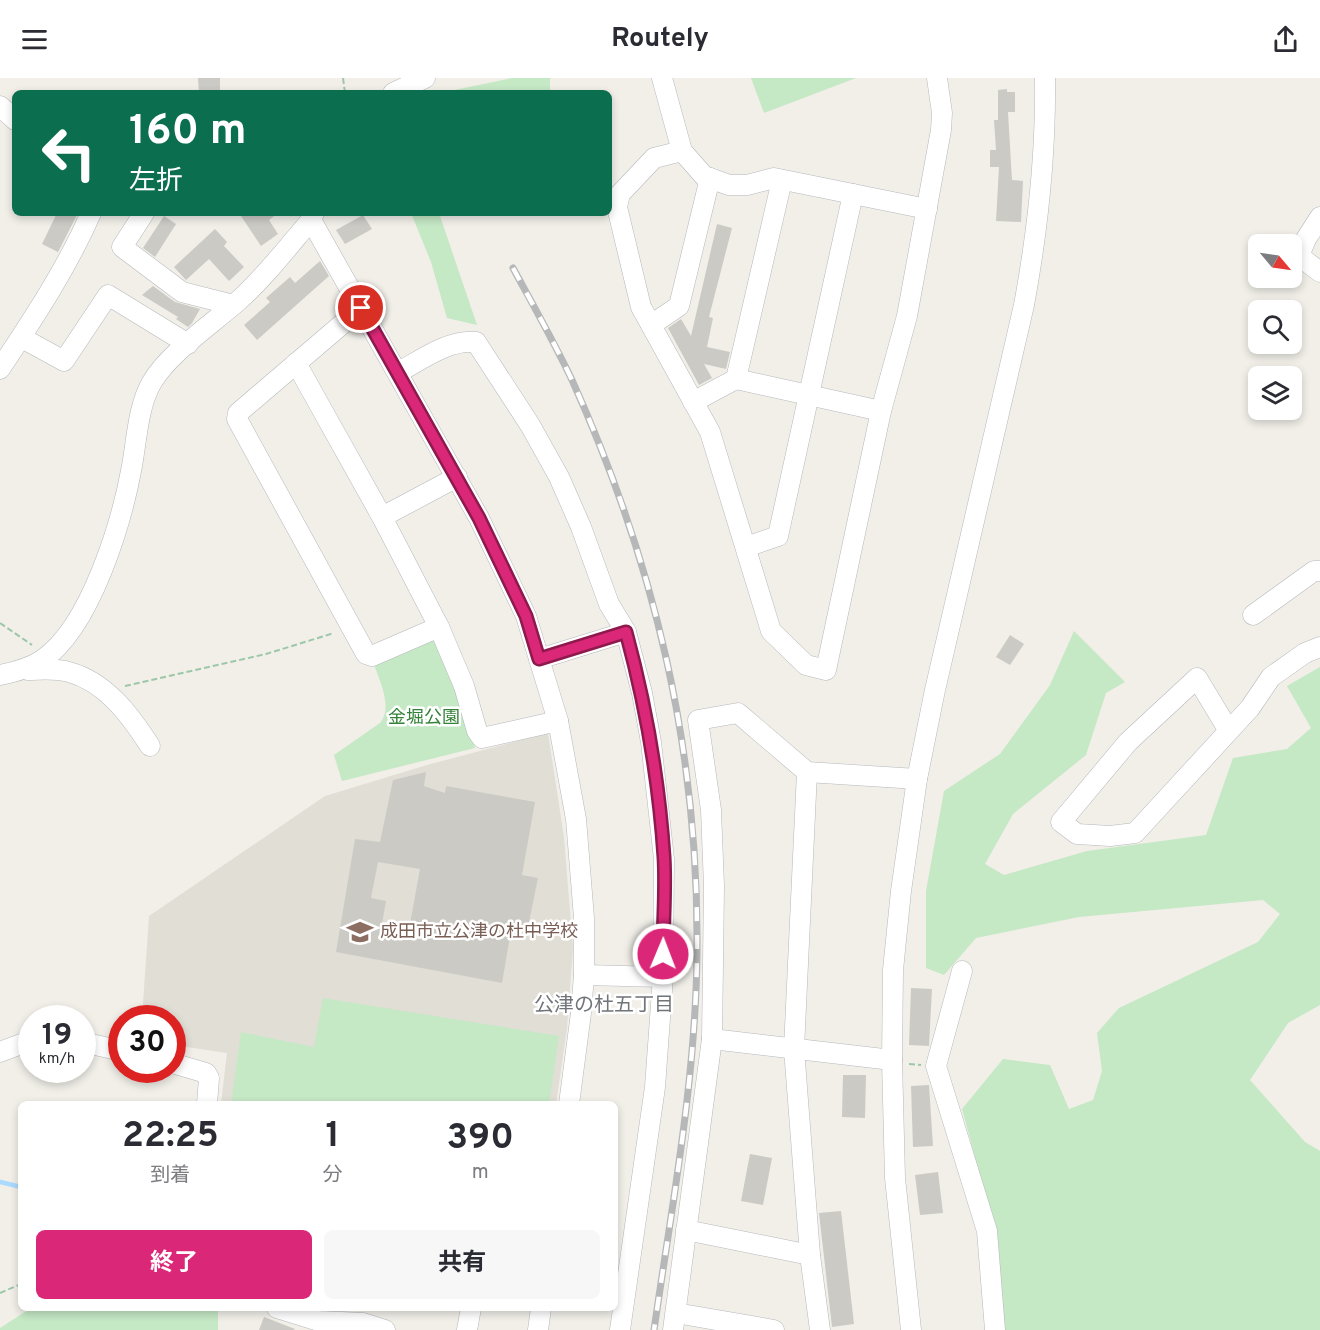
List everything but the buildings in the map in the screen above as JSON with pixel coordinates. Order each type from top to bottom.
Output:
[{"type":"street","points":[[399,90],[425,78]]},
{"type":"street","points":[[662,78],[682,150],[704,176],[729,185],[747,185],[774,178],[927,209]]},
{"type":"street","points":[[682,150],[654,158],[620,194],[617,207],[641,307],[710,432],[771,630],[806,665],[826,670],[881,411],[907,316],[941,130],[942,113],[937,78]]},
{"type":"street","points":[[911,1330],[895,1178],[892,1060],[893,970],[917,779],[934,690],[1024,305],[1035,244],[1043,176],[1045,78]]},
{"type":"street","points":[[0,106],[12,117]]},
{"type":"street","points":[[651,325],[679,306],[710,178]]},
{"type":"street","points":[[736,379],[782,180]]},
{"type":"street","points":[[746,547],[778,536],[853,194]]},
{"type":"street","points":[[0,369],[22,338],[80,240],[90,216]]},
{"type":"street","points":[[142,216],[122,247],[182,292],[232,305]]},
{"type":"street","points":[[9,673],[32,666],[48,656],[69,634],[80,618],[100,573],[125,498],[142,410],[151,383],[167,363],[258,283],[313,217],[361,308],[479,518],[526,616],[558,721],[574,807],[581,864],[584,918],[581,1013],[569,1101]]},
{"type":"street","points":[[1320,217],[1306,239],[1299,256],[1320,272]]},
{"type":"street","points":[[22,338],[64,361],[108,295],[188,344]]},
{"type":"street","points":[[361,308],[238,413],[237,419],[366,654],[372,656],[439,627]]},
{"type":"street","points":[[399,372],[450,345],[467,341],[476,342],[530,425],[559,477],[581,527],[609,604],[626,632],[642,693],[651,742],[664,859],[663,977],[655,1087],[620,1301],[620,1330]]},
{"type":"street","points":[[296,363],[439,627],[464,686],[477,731],[482,738],[558,721]]},
{"type":"street","points":[[693,402],[736,379],[881,411]]},
{"type":"street","points":[[382,518],[457,477]]},
{"type":"street","points":[[1253,615],[1314,571],[1320,571]]},
{"type":"street","points":[[539,659],[626,632]]},
{"type":"street","points":[[1228,731],[1197,678],[1128,742],[1061,822],[1077,834],[1110,836],[1135,833],[1250,708],[1271,677],[1305,653],[1320,647]]},
{"type":"street","points":[[9,673],[54,669],[84,677],[105,691],[136,725],[150,746]]},
{"type":"street","points":[[774,1330],[674,1322],[711,1040],[714,969],[711,810],[698,720],[738,713],[807,772],[917,779]]},
{"type":"street","points":[[807,772],[794,1049],[810,1255],[820,1330]]},
{"type":"street","points":[[962,970],[936,1066],[987,1231],[995,1330]]},
{"type":"street","points":[[584,975],[663,977]]},
{"type":"street","points":[[711,1040],[892,1060]]},
{"type":"street","points":[[0,1052],[18,1045]]},
{"type":"street","points":[[186,1067],[206,1073],[209,1078],[207,1101]]},
{"type":"street","points":[[686,1230],[810,1255]]},
{"type":"street","points":[[287,1311],[319,1321],[363,1323],[385,1330]]},
{"type":"street","points":[[467,1330],[470,1311]]},
{"type":"street","points":[[538,1330],[541,1311]]},
{"type":"path","points":[[0,623],[48,656]]},
{"type":"path","points":[[105,691],[266,654],[330,634]]},
{"type":"path","points":[[0,1293],[18,1285]]},
{"type":"shaded area","name":"成田市立公津の杜中学校","points":[[548,733],[564,837],[573,948],[567,1028],[556,1101],[221,1101],[227,1053],[186,1047],[186,1005],[143,1005],[149,916],[325,796],[427,765]]},
{"type":"green space","points":[[512,78],[550,78],[550,90],[454,90]]},
{"type":"green space","points":[[751,78],[856,78],[764,113]]},
{"type":"green space","points":[[412,216],[440,216],[477,325],[447,318],[431,262]]},
{"type":"green space","points":[[1074,631],[1125,682],[1106,693],[1086,755],[1013,814],[985,864],[1004,875],[1087,851],[1206,835],[1233,758],[1287,749],[1311,728],[1287,686],[1320,667],[1320,1005],[1288,1023],[1250,1080],[1305,1142],[1320,1151],[1320,1330],[1003,1330],[994,1227],[962,1109],[1003,1059],[1050,1065],[1069,1109],[1093,1100],[1102,1071],[1097,1033],[1119,1008],[1258,942],[1280,914],[1263,900],[1079,917],[976,938],[944,975],[926,968],[926,891],[944,791],[1000,754],[1050,685]]},
{"type":"green space","name":"金堀公園","points":[[437,635],[475,748],[342,781],[334,755],[380,723],[386,709],[384,692],[373,661]]},
{"type":"green space","points":[[323,998],[559,1036],[549,1101],[231,1101],[241,1032],[314,1047]]},
{"type":"green space","points":[[26,1311],[218,1311],[218,1330],[0,1330]]},
{"type":"waterway","points":[[0,1182],[18,1186]]},
{"type":"railway","points":[[513,268],[572,380],[627,519],[649,589],[666,659],[680,731],[690,803],[696,877],[696,1000],[682,1142],[654,1330]]},
{"type":"place","name":"成田市立公津の杜中学校","points":[[360,932]]},
{"type":"district","name":"公津の杜五丁目","points":[[604,1006]]},
{"type":"route","points":[[361,308],[465,490],[526,616],[539,659],[626,632],[642,693],[651,742],[664,859],[663,954]]}]
